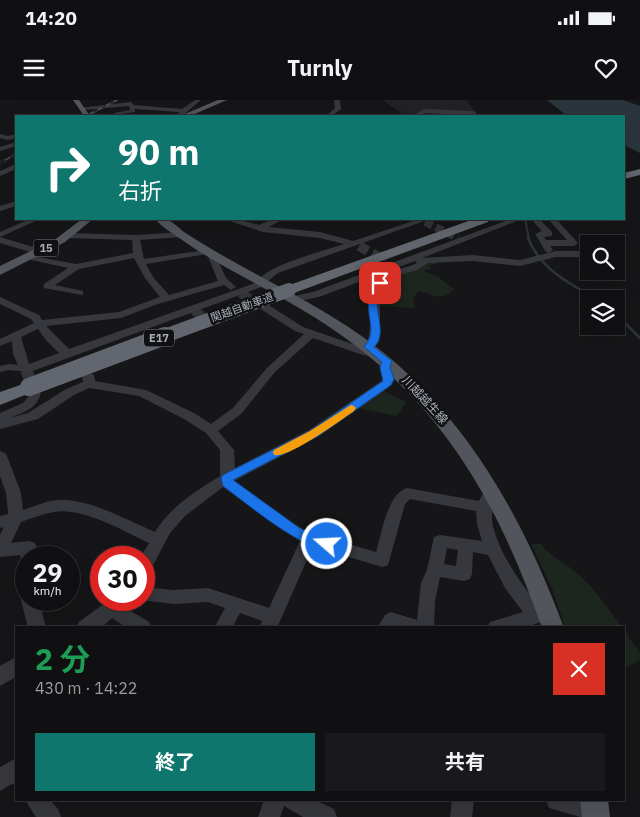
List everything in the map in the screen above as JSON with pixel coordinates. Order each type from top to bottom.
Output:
[{"type":"highway","points":[[625,170],[640,166]]},
{"type":"highway","points":[[625,176],[640,172]]},
{"type":"highway","name":"関越自動車道","points":[[0,386],[29,381],[279,289],[458,220]]},
{"type":"highway","name":"関越自動車道","points":[[279,289],[481,220]]},
{"type":"highway","points":[[0,398],[29,381]]},
{"type":"main road","points":[[76,100],[86,115]]},
{"type":"main road","points":[[182,114],[224,100]]},
{"type":"main road","name":"15","points":[[0,271],[70,235],[87,220]]},
{"type":"main road","name":"川越越生線","points":[[161,220],[210,252],[279,289],[326,318],[378,354],[446,422],[468,451],[494,493],[530,566],[546,618]]},
{"type":"street","points":[[132,106],[146,100]]},
{"type":"street","points":[[82,108],[132,106],[182,114],[198,100]]},
{"type":"street","points":[[330,115],[338,109],[337,100]]},
{"type":"street","points":[[119,115],[117,113],[133,111],[132,106]]},
{"type":"street","points":[[416,115],[424,111],[474,113],[475,115]]},
{"type":"street","points":[[0,136],[8,138],[15,136]]},
{"type":"street","points":[[0,149],[15,144]]},
{"type":"street","points":[[0,174],[15,166]]},
{"type":"street","points":[[0,178],[15,174]]},
{"type":"street","points":[[0,209],[15,204]]},
{"type":"street","points":[[0,235],[34,220]]},
{"type":"street","points":[[232,220],[260,228],[327,236],[356,245]]},
{"type":"street","points":[[260,228],[277,220]]},
{"type":"street","points":[[29,381],[67,354],[241,293],[279,289],[315,295],[390,263],[407,260],[515,220]]},
{"type":"street","points":[[536,220],[549,234],[539,234],[543,244],[556,254]]},
{"type":"street","points":[[543,244],[574,243],[553,220]]},
{"type":"street","points":[[279,289],[276,271],[356,245],[419,221]]},
{"type":"street","points":[[70,235],[136,238],[181,234]]},
{"type":"street","points":[[136,238],[138,257],[154,285],[166,298]]},
{"type":"street","points":[[0,240],[76,267]]},
{"type":"street","points":[[138,257],[198,244]]},
{"type":"street","points":[[80,293],[47,286],[76,267],[94,262],[210,252],[225,282],[241,293]]},
{"type":"street","points":[[407,260],[424,262],[467,258],[514,263],[538,260],[556,254],[580,254]]},
{"type":"street","points":[[155,546],[174,519],[191,502],[227,478],[314,433],[384,385],[389,379],[374,342],[376,335],[373,301],[380,283],[392,273],[412,269],[424,262]]},
{"type":"street","points":[[0,343],[40,323],[111,317],[166,298],[225,282]]},
{"type":"street","points":[[0,369],[9,367],[29,381],[86,376],[261,307],[279,289]]},
{"type":"street","points":[[0,300],[30,314],[40,323],[49,337],[67,354]]},
{"type":"street","points":[[261,307],[289,324],[311,334],[367,354],[378,354]]},
{"type":"street","points":[[0,417],[30,404],[35,398],[19,354],[15,334]]},
{"type":"street","points":[[211,430],[237,411],[271,370],[311,334]]},
{"type":"street","points":[[0,425],[33,416],[70,392],[86,376]]},
{"type":"street","points":[[86,376],[142,393],[189,416],[211,430],[228,453],[228,483],[294,531],[309,539],[382,560],[398,502],[407,493],[482,506]]},
{"type":"street","points":[[0,550],[11,531],[16,517],[14,494],[1,463]]},
{"type":"street","points":[[482,506],[494,493]]},
{"type":"street","points":[[0,522],[55,506],[63,506],[86,510],[158,540]]},
{"type":"street","points":[[482,506],[485,525],[493,549],[511,583],[546,618]]},
{"type":"street","points":[[155,595],[174,597],[208,595],[271,622],[309,539]]},
{"type":"street","points":[[425,626],[426,602],[435,570],[440,541],[493,549]]},
{"type":"street","points":[[435,570],[464,574],[466,544]]},
{"type":"street","points":[[0,550],[15,548]]},
{"type":"street","points":[[224,626],[235,605]]},
{"type":"street","points":[[33,611],[36,626]]},
{"type":"street","points":[[88,626],[109,611]]},
{"type":"street","points":[[124,611],[141,626]]},
{"type":"street","points":[[506,626],[546,618]]},
{"type":"street","points":[[387,626],[391,620],[410,626]]},
{"type":"street","points":[[0,677],[15,667]]},
{"type":"street","points":[[0,780],[13,771],[15,774]]},
{"type":"street","points":[[37,801],[50,817]]},
{"type":"street","points":[[269,817],[275,801]]},
{"type":"street","points":[[294,801],[326,817]]},
{"type":"street","points":[[460,817],[463,801]]},
{"type":"street","points":[[561,801],[595,809]]},
{"type":"shaded area","points":[[387,100],[466,100],[476,112],[423,110],[408,115]]},
{"type":"shaded area","points":[[547,100],[623,100],[640,106],[640,153],[625,146],[625,115],[566,115]]},
{"type":"shaded area","points":[[425,262],[437,262],[437,264],[430,265],[431,269],[424,271],[438,277],[454,289],[441,297],[418,291],[413,299],[415,308],[380,306],[379,298],[385,292],[380,287],[387,278]]},
{"type":"shaded area","points":[[382,390],[406,402],[397,416],[358,408]]},
{"type":"shaded area","points":[[531,544],[541,544],[549,553],[577,573],[596,592],[621,626],[565,626],[553,591]]},
{"type":"shaded area","points":[[625,631],[640,653],[640,660],[625,668]]},
{"type":"waterway","points":[[385,100],[406,115]]},
{"type":"waterway","points":[[525,220],[529,239]]},
{"type":"waterway","points":[[528,238],[533,249],[548,267],[582,290]]},
{"type":"waterway","points":[[625,323],[640,338]]},
{"type":"tunnel","points":[[425,222],[458,238]]},
{"type":"tunnel","points":[[359,246],[386,261]]},
{"type":"tunnel","points":[[241,293],[259,306]]},
{"type":"tunnel","points":[[194,310],[211,324]]},
{"type":"tunnel","points":[[26,370],[35,391]]},
{"type":"railway","points":[[88,115],[117,100]]},
{"type":"railway","points":[[2,162],[15,155]]},
{"type":"slow traffic","points":[[278,452],[314,433],[351,408]]},
{"type":"route","points":[[327,544],[309,539],[294,531],[228,483],[227,478],[314,433],[387,382],[389,379],[385,367],[387,361],[369,347],[374,342],[376,335],[373,301],[380,283]]}]
